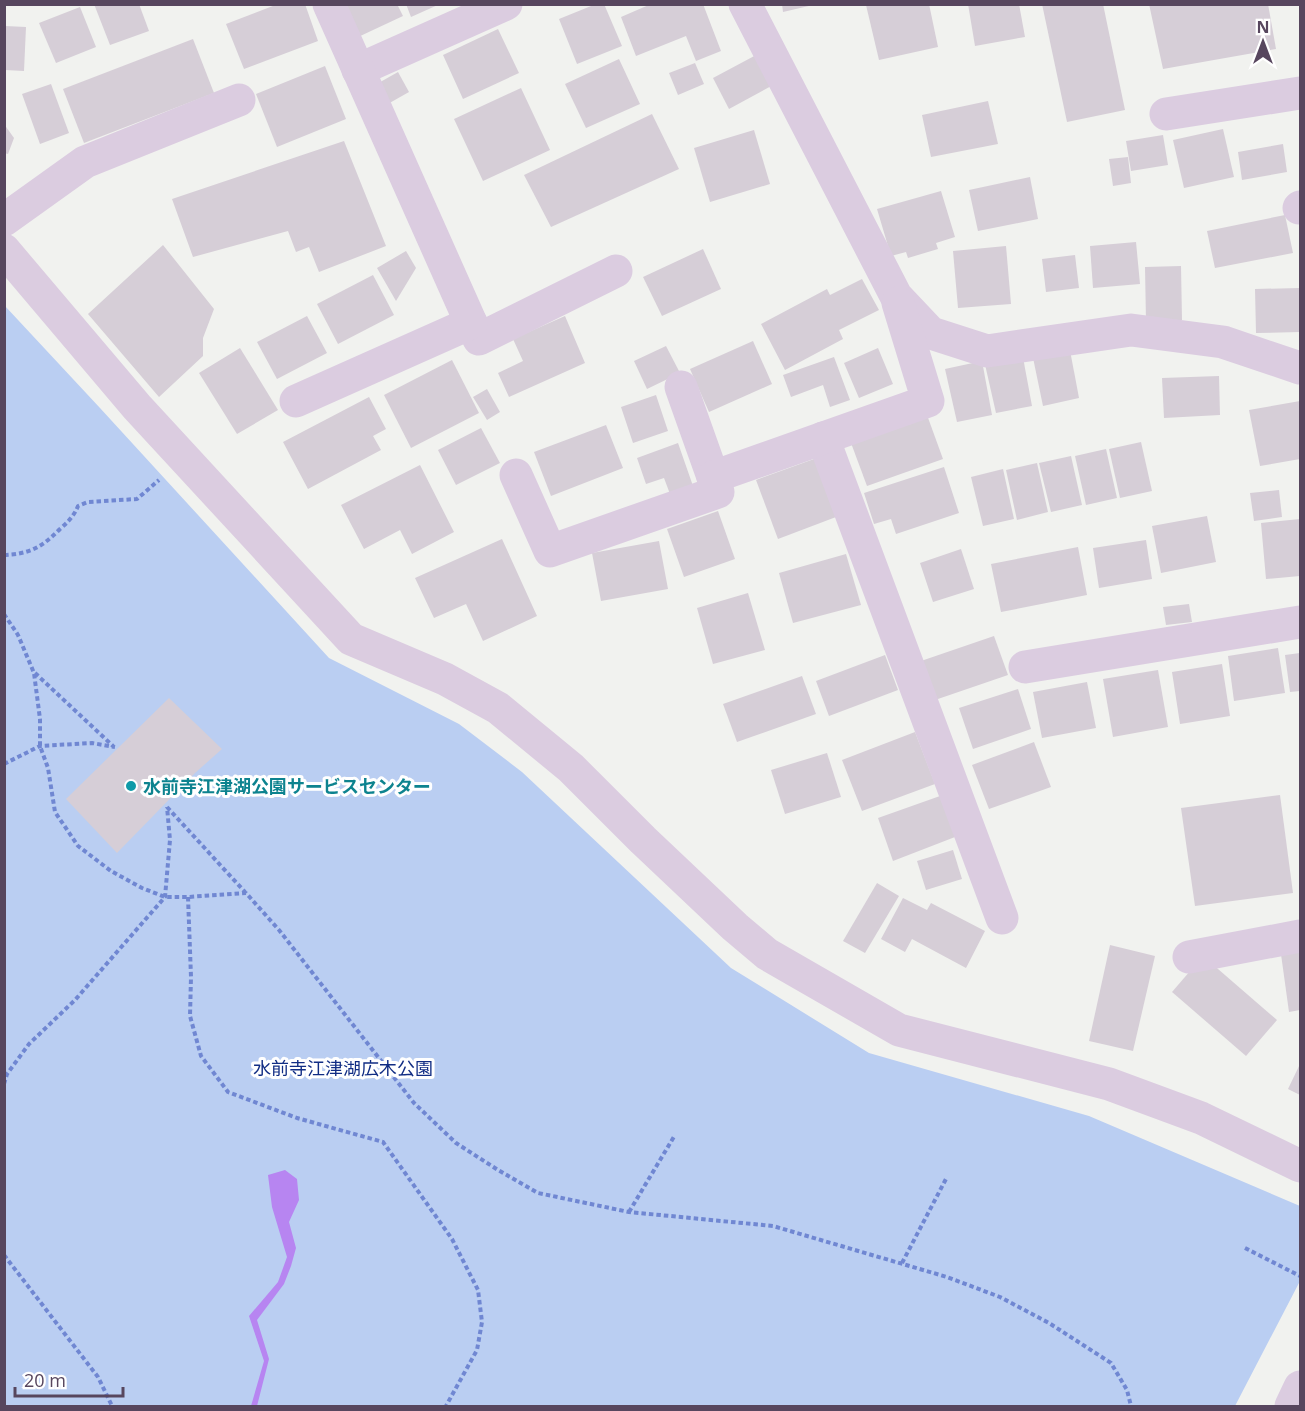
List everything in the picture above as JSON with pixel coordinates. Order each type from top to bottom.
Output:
[{"type":"street","points":[[329,4],[479,339],[615,271]]},
{"type":"street","points":[[358,70],[506,4]]},
{"type":"street","points":[[713,477],[928,401],[896,296],[745,4]]},
{"type":"street","points":[[1166,114],[1300,93]]},
{"type":"street","points":[[4,220],[85,162],[239,100]]},
{"type":"street","points":[[4,250],[137,407],[351,639],[445,679],[498,708],[571,768],[643,840],[767,954],[899,1030],[1109,1084],[1201,1118],[1300,1166]]},
{"type":"street","points":[[896,296],[931,333],[987,351],[1131,330],[1223,342],[1300,368]]},
{"type":"street","points":[[296,401],[471,323]]},
{"type":"street","points":[[516,475],[550,550],[718,492],[681,387]]},
{"type":"street","points":[[823,438],[1002,918]]},
{"type":"street","points":[[1025,668],[1300,622]]},
{"type":"street","points":[[1189,957],[1300,936]]},
{"type":"street","points":[[1291,1407],[1300,1387]]},
{"type":"path","points":[[4,555],[20,555],[44,545],[74,515],[78,506],[88,502],[137,499],[161,478]]},
{"type":"path","points":[[4,614],[18,635],[34,673],[40,719],[40,746],[48,768],[55,812],[78,846],[111,872],[165,897],[246,893]]},
{"type":"path","points":[[4,764],[40,746],[92,743],[115,747],[34,673]]},
{"type":"path","points":[[4,1084],[7,1074],[29,1044],[75,1000],[165,897],[170,840],[167,807],[279,930],[414,1103],[456,1143],[498,1170],[538,1193],[629,1212],[773,1226],[902,1263],[1000,1297],[1049,1323],[1111,1363],[1127,1390],[1131,1407]]},
{"type":"path","points":[[188,897],[190,1016],[201,1056],[228,1092],[297,1118],[383,1142],[452,1239],[478,1290],[483,1322],[477,1350],[446,1407]]},
{"type":"path","points":[[629,1212],[675,1135]]},
{"type":"path","points":[[902,1263],[947,1177]]},
{"type":"path","points":[[1245,1248],[1300,1276]]},
{"type":"path","points":[[4,1255],[98,1377],[112,1407]]},
{"type":"green space","name":"水前寺江津湖広木公園","points":[[5,306],[329,658],[459,724],[522,772],[731,968],[869,1053],[1089,1116],[1300,1206],[1300,1281],[1235,1406],[5,1406]]},
{"type":"shaded area","points":[[285,1170],[297,1179],[299,1200],[289,1222],[296,1248],[284,1284],[257,1320],[269,1359],[257,1406],[251,1406],[264,1361],[249,1316],[278,1282],[287,1257],[272,1207],[268,1175]]},
{"type":"building","points":[[94,4],[139,4],[149,31],[110,45]]},
{"type":"building","points":[[278,4],[305,4],[318,41],[244,69],[226,24]]},
{"type":"building","points":[[348,4],[397,4],[403,16],[356,38],[342,7]]},
{"type":"building","points":[[406,4],[440,4],[411,17]]},
{"type":"building","points":[[596,4],[604,4],[622,46],[577,64],[559,19]]},
{"type":"building","points":[[651,4],[703,4],[721,51],[696,61],[686,36],[636,56],[621,17]]},
{"type":"building","points":[[782,4],[813,4],[813,5],[783,12]]},
{"type":"building","points":[[929,4],[938,47],[879,60],[866,5]]},
{"type":"building","points":[[968,4],[1019,4],[1025,37],[975,46]]},
{"type":"building","points":[[1042,4],[1103,4],[1125,110],[1067,122]]},
{"type":"building","points":[[1149,4],[1268,4],[1276,49],[1163,69]]},
{"type":"building","points":[[80,7],[96,47],[56,63],[39,23]]},
{"type":"building","points":[[5,26],[26,27],[24,71],[5,70]]},
{"type":"building","points":[[498,29],[519,73],[463,99],[443,55]]},
{"type":"building","points":[[193,39],[214,93],[84,143],[63,89]]},
{"type":"building","points":[[758,54],[775,84],[729,109],[713,78]]},
{"type":"building","points":[[619,59],[640,104],[586,128],[565,84]]},
{"type":"building","points":[[695,63],[704,84],[678,95],[669,73]]},
{"type":"building","points":[[325,66],[346,119],[277,147],[256,94]]},
{"type":"building","points":[[398,72],[409,92],[386,105],[375,85]]},
{"type":"building","points":[[51,84],[69,133],[40,144],[22,94]]},
{"type":"building","points":[[521,88],[550,150],[483,181],[454,119]]},
{"type":"building","points":[[988,101],[998,144],[931,157],[922,115]]},
{"type":"building","points":[[652,114],[679,169],[551,227],[524,175]]},
{"type":"building","points":[[4,124],[14,138],[8,154],[4,153]]},
{"type":"building","points":[[1223,129],[1234,177],[1184,188],[1173,140]]},
{"type":"building","points":[[754,130],[770,184],[710,202],[694,148]]},
{"type":"building","points":[[1163,135],[1168,165],[1131,171],[1126,141]]},
{"type":"building","points":[[344,141],[386,246],[319,272],[309,247],[296,252],[288,231],[193,257],[172,199]]},
{"type":"building","points":[[1283,144],[1287,172],[1242,180],[1238,152]]},
{"type":"building","points":[[1128,157],[1131,183],[1113,186],[1109,159]]},
{"type":"building","points":[[1030,177],[1038,219],[978,231],[969,190]]},
{"type":"building","points":[[941,191],[955,237],[936,243],[938,249],[908,258],[906,252],[891,256],[877,209]]},
{"type":"building","points":[[1285,215],[1293,253],[1215,268],[1207,231]]},
{"type":"building","points":[[1136,242],[1140,284],[1093,288],[1090,246]]},
{"type":"building","points":[[163,245],[214,309],[203,338],[203,356],[159,397],[88,314]]},
{"type":"building","points":[[1006,246],[1011,304],[958,308],[953,251]]},
{"type":"building","points":[[703,249],[721,289],[662,316],[643,277]]},
{"type":"building","points":[[406,251],[416,268],[396,301],[377,268]]},
{"type":"building","points":[[1075,255],[1079,288],[1046,292],[1042,259]]},
{"type":"building","points":[[1181,266],[1182,320],[1146,322],[1145,267]]},
{"type":"building","points":[[373,275],[394,315],[338,344],[317,304]]},
{"type":"building","points":[[862,279],[879,310],[839,330],[843,339],[785,370],[761,324],[827,289],[830,295]]},
{"type":"building","points":[[1300,288],[1300,332],[1256,333],[1255,289]]},
{"type":"building","points":[[307,316],[327,353],[277,379],[257,342]]},
{"type":"building","points":[[565,316],[585,363],[509,397],[498,373],[523,361],[513,339]]},
{"type":"building","points":[[753,341],[772,384],[709,412],[690,369]]},
{"type":"building","points":[[1069,345],[1079,398],[1043,406],[1032,353]]},
{"type":"building","points":[[666,346],[680,373],[647,389],[634,361]]},
{"type":"building","points":[[240,348],[278,410],[237,434],[199,373]]},
{"type":"building","points":[[878,348],[893,384],[859,398],[844,363]]},
{"type":"building","points":[[1022,352],[1032,406],[996,413],[984,360]]},
{"type":"building","points":[[834,357],[850,400],[830,407],[823,385],[791,397],[783,375]]},
{"type":"building","points":[[452,360],[479,413],[411,448],[384,395]]},
{"type":"building","points":[[982,361],[992,415],[957,422],[945,369]]},
{"type":"building","points":[[1219,376],[1220,415],[1164,418],[1162,378]]},
{"type":"building","points":[[487,389],[500,412],[487,420],[473,397]]},
{"type":"building","points":[[656,395],[668,431],[633,443],[621,407]]},
{"type":"building","points":[[369,397],[386,429],[373,436],[381,450],[308,489],[283,442]]},
{"type":"building","points":[[1300,401],[1300,459],[1260,466],[1249,410]]},
{"type":"building","points":[[927,415],[943,459],[867,486],[851,443]]},
{"type":"building","points":[[606,425],[623,468],[551,496],[534,452]]},
{"type":"building","points":[[481,428],[500,463],[456,485],[438,450]]},
{"type":"building","points":[[1141,442],[1152,491],[1120,498],[1109,449]]},
{"type":"building","points":[[678,443],[693,486],[670,494],[664,478],[646,484],[637,458]]},
{"type":"building","points":[[1106,449],[1117,498],[1086,505],[1075,456]]},
{"type":"building","points":[[1071,456],[1082,505],[1051,512],[1039,463]]},
{"type":"building","points":[[814,459],[836,517],[778,539],[756,480]]},
{"type":"building","points":[[1037,463],[1048,512],[1017,520],[1006,470]]},
{"type":"building","points":[[420,465],[454,532],[412,554],[400,530],[364,549],[341,505]]},
{"type":"building","points":[[944,467],[959,513],[896,534],[891,519],[874,524],[864,493]]},
{"type":"building","points":[[1003,469],[1014,519],[983,526],[971,477]]},
{"type":"building","points":[[1279,490],[1282,517],[1254,521],[1250,493]]},
{"type":"building","points":[[718,511],[735,559],[684,577],[667,529]]},
{"type":"building","points":[[1207,516],[1216,562],[1161,573],[1152,526]]},
{"type":"building","points":[[1300,519],[1300,576],[1266,579],[1261,523]]},
{"type":"building","points":[[502,539],[537,616],[483,641],[466,604],[434,618],[415,578]]},
{"type":"building","points":[[1146,540],[1152,579],[1099,588],[1093,548]]},
{"type":"building","points":[[659,541],[668,589],[601,601],[592,553]]},
{"type":"building","points":[[1078,547],[1087,595],[1001,612],[991,564]]},
{"type":"building","points":[[961,549],[974,589],[933,602],[920,563]]},
{"type":"building","points":[[846,554],[861,605],[793,623],[779,573]]},
{"type":"building","points":[[748,593],[765,650],[713,664],[697,608]]},
{"type":"building","points":[[1189,604],[1192,622],[1166,625],[1163,607]]},
{"type":"building","points":[[994,636],[1008,675],[935,700],[921,661]]},
{"type":"building","points":[[1278,648],[1285,693],[1234,701],[1228,656]]},
{"type":"building","points":[[1300,653],[1300,691],[1290,692],[1285,655]]},
{"type":"building","points":[[885,655],[898,690],[829,716],[816,681]]},
{"type":"building","points":[[1222,664],[1230,716],[1180,724],[1172,672]]},
{"type":"building","points":[[1158,670],[1168,727],[1113,737],[1103,679]]},
{"type":"building","points":[[802,676],[816,714],[737,742],[723,704]]},
{"type":"building","points":[[1087,682],[1096,728],[1042,738],[1033,692]]},
{"type":"building","points":[[1018,689],[1031,729],[973,749],[959,708]]},
{"type":"building","name":"水前寺江津湖公園サービスセンター","points":[[169,698],[222,749],[195,773],[117,853],[66,799]]},
{"type":"building","points":[[915,732],[935,784],[862,811],[842,760]]},
{"type":"building","points":[[1034,742],[1051,787],[989,809],[972,765]]},
{"type":"building","points":[[827,753],[841,797],[785,814],[771,770]]},
{"type":"building","points":[[1280,795],[1293,893],[1195,906],[1181,808]]},
{"type":"building","points":[[940,796],[955,837],[893,861],[878,818]]},
{"type":"building","points":[[953,850],[962,879],[926,890],[917,861]]},
{"type":"building","points":[[877,883],[899,896],[865,953],[843,941]]},
{"type":"building","points":[[903,898],[927,910],[931,903],[985,931],[966,968],[912,939],[905,952],[881,939]]},
{"type":"building","points":[[1300,944],[1300,1010],[1289,1012],[1280,947]]},
{"type":"building","points":[[1110,945],[1155,956],[1133,1051],[1089,1041]]},
{"type":"building","points":[[1203,956],[1277,1020],[1246,1056],[1172,992]]},
{"type":"building","points":[[1300,1064],[1300,1095],[1288,1089]]},
{"type":"place","name":"水前寺江津湖公園サービスセンター","points":[[131,786]]}]
